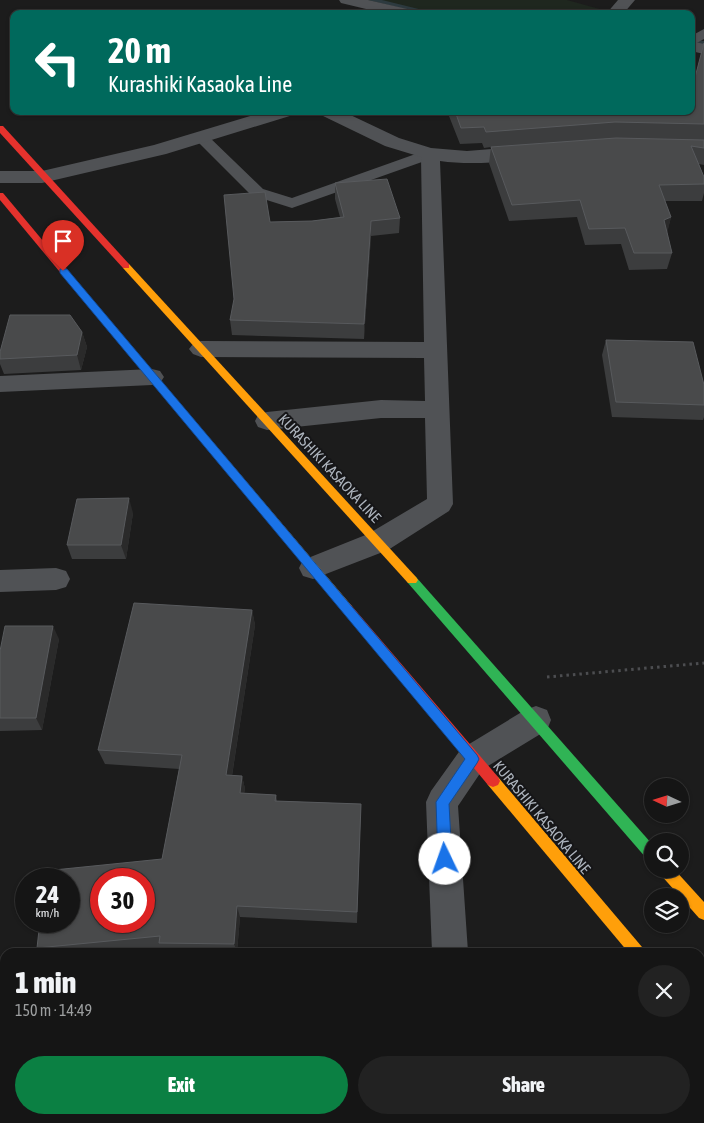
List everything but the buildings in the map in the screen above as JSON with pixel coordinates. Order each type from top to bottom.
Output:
[{"type":"main road","name":"KURASHIKI KASAOKA LINE","points":[[0,128],[378,542],[644,845]]},
{"type":"main road","name":"KURASHIKI KASAOKA LINE","points":[[0,195],[472,759],[634,948]]},
{"type":"main road","points":[[673,878],[704,914]]},
{"type":"street","points":[[346,0],[392,10]]},
{"type":"street","points":[[618,10],[627,0]]},
{"type":"street","points":[[0,176],[42,176],[159,150],[274,115]]},
{"type":"street","points":[[336,115],[393,141],[430,154],[468,157],[545,151]]},
{"type":"street","points":[[313,568],[378,542],[440,504],[430,154]]},
{"type":"street","points":[[200,349],[436,350]]},
{"type":"street","points":[[0,384],[152,377]]},
{"type":"street","points":[[267,421],[381,409],[437,410]]},
{"type":"street","points":[[0,581],[56,579]]},
{"type":"street","points":[[450,948],[442,802],[472,759],[536,720]]},
{"type":"lane","points":[[201,137],[257,192],[296,210],[430,154]]},
{"type":"path","points":[[502,681],[704,663]]},
{"type":"shaded area","points":[[366,0],[567,0],[603,10],[417,10]]},
{"type":"waterway","points":[[372,0],[418,10]]},
{"type":"waterway","points":[[695,42],[704,43]]},
{"type":"traffic: fast","points":[[412,580],[644,845]]},
{"type":"traffic: slow","points":[[126,266],[412,580]]},
{"type":"traffic: slow","points":[[102,317],[347,608]]},
{"type":"traffic: slow","points":[[493,781],[634,948]]},
{"type":"traffic: slow","points":[[673,878],[704,913]]},
{"type":"traffic: jam","points":[[0,128],[126,266]]},
{"type":"traffic: jam","points":[[0,195],[102,317]]},
{"type":"traffic: jam","points":[[347,608],[493,781]]},
{"type":"route","points":[[63,271],[472,759],[442,802],[445,859]]}]
